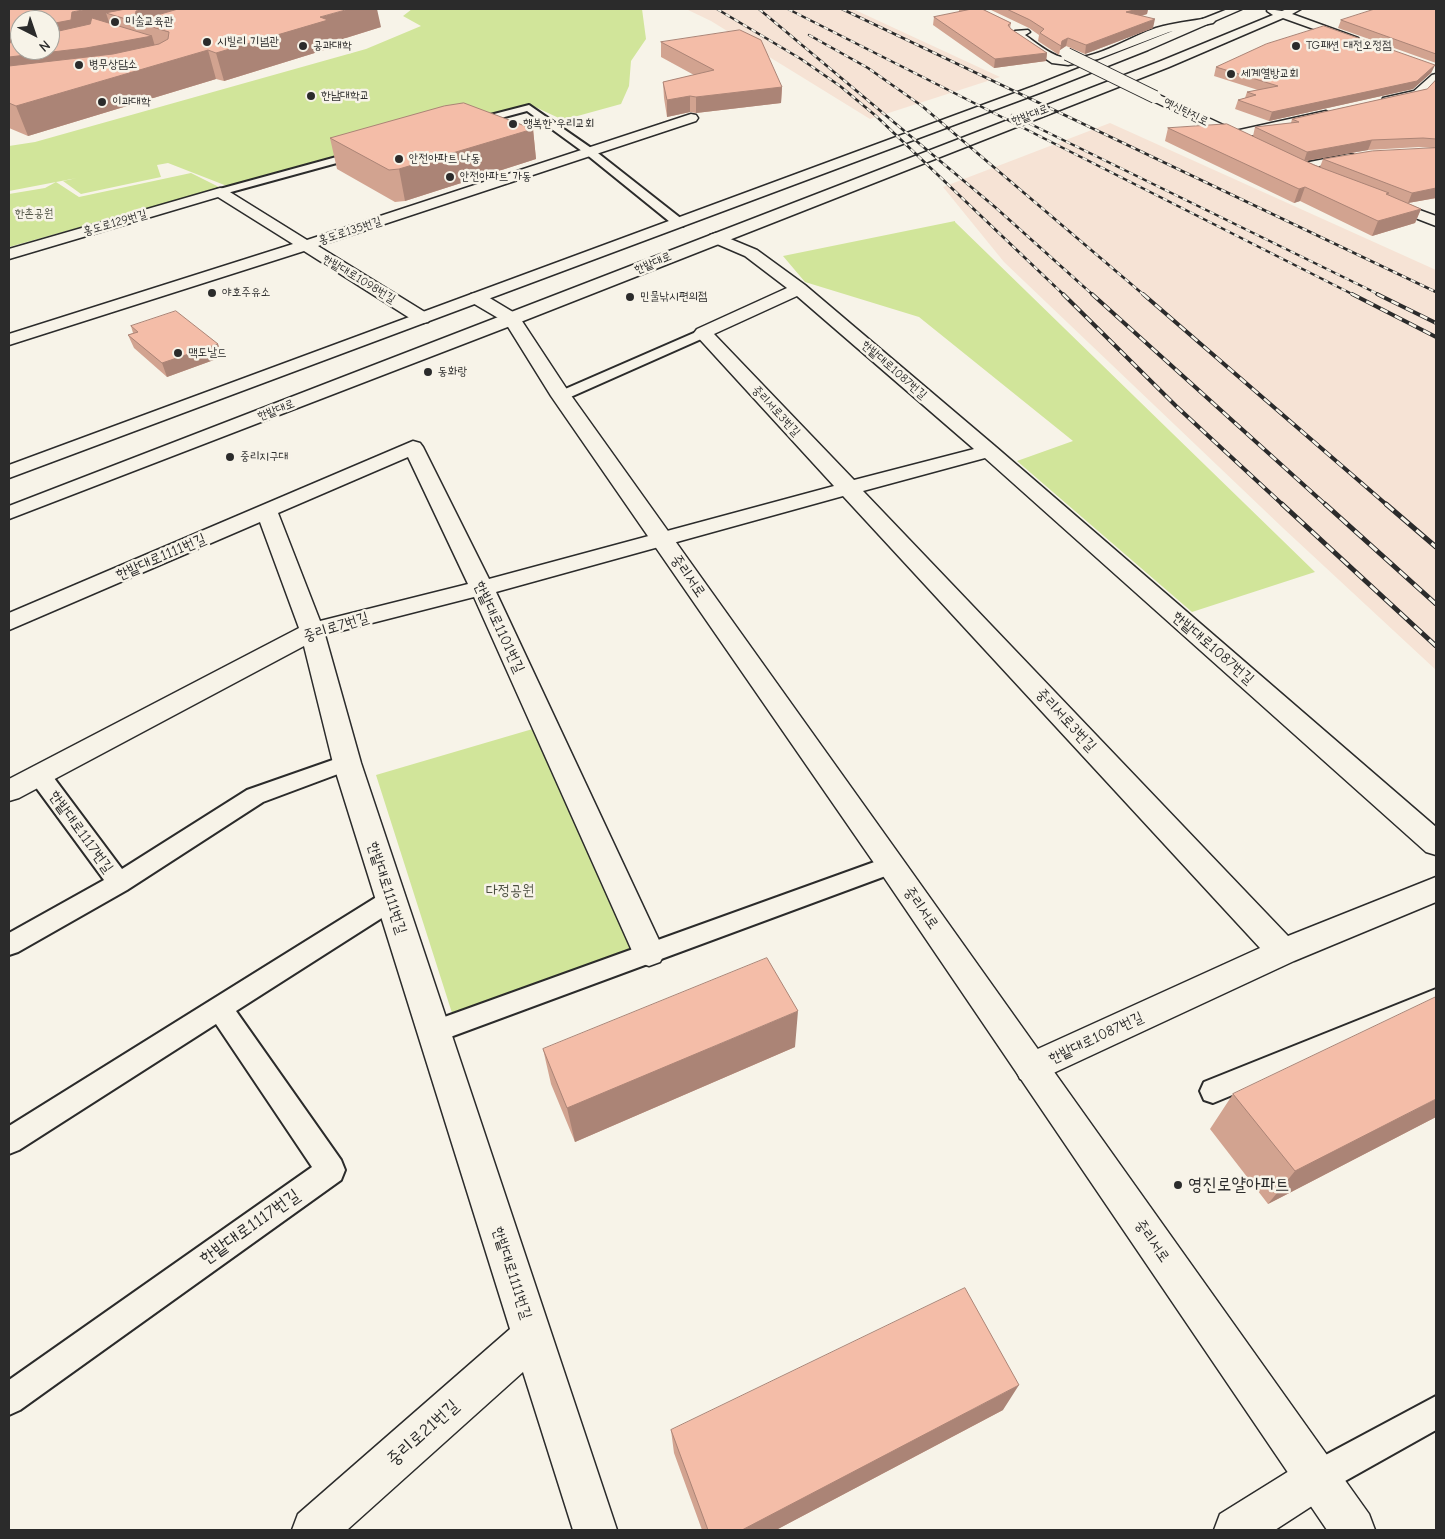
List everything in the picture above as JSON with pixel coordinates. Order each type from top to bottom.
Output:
[{"type":"street","name":"한밭대로","points":[[9,472],[1144,48],[1237,9]]},
{"type":"street","points":[[1266,9],[1289,12],[1364,43]]},
{"type":"street","name":"한밭대로","points":[[9,513],[1165,64],[1289,12]]},
{"type":"street","points":[[1024,32],[1015,34],[1056,60],[1064,62],[1089,57],[1162,30],[1209,21]]},
{"type":"street","points":[[1008,24],[1024,32]]},
{"type":"street","name":"옛신탄진로","points":[[1024,32],[1260,147]]},
{"type":"street","points":[[1374,104],[1418,94],[1436,78]]},
{"type":"street","points":[[1235,135],[1337,112]]},
{"type":"street","name":"홍도로135번길","points":[[9,340],[304,246],[691,118]]},
{"type":"street","points":[[1284,159],[1324,177]]},
{"type":"street","name":"한밭대로1098번길","points":[[220,192],[422,318]]},
{"type":"street","name":"홍도로129번길","points":[[9,254],[220,192]]},
{"type":"street","points":[[1370,195],[1436,221]]},
{"type":"street","name":"한밭대로1087번길","points":[[716,238],[752,253],[799,289],[989,451],[1436,844]]},
{"type":"street","points":[[703,333],[799,289]]},
{"type":"street","name":"중리서로","points":[[477,298],[512,319],[561,396],[891,865],[1353,1530]]},
{"type":"street","name":"중리서로3번길","points":[[703,333],[1283,952]]},
{"type":"street","name":"한밭대로1101번길","points":[[267,512],[413,447],[482,588],[649,953]]},
{"type":"street","points":[[662,538],[989,451]]},
{"type":"street","name":"한밭대로1111번길","points":[[9,622],[267,512],[312,631],[347,763],[595,1530]]},
{"type":"street","name":"중리로7번길","points":[[9,791],[312,631],[482,588],[662,538]]},
{"type":"street","name":"한밭대로1087번길","points":[[1032,1068],[1283,952],[1436,889]]},
{"type":"street","name":"중리로21번길","points":[[314,1530],[532,1336]]},
{"type":"street","points":[[1236,1530],[1317,1478]]},
{"type":"lane","points":[[461,126],[529,108],[590,152],[679,223]]},
{"type":"lane","points":[[220,192],[375,150]]},
{"type":"lane","points":[[1300,167],[1357,156]]},
{"type":"lane","points":[[561,396],[703,333]]},
{"type":"lane","points":[[119,883],[255,796],[347,763]]},
{"type":"lane","name":"한밭대로1117번길","points":[[9,945],[119,883],[40,776]]},
{"type":"lane","points":[[434,1032],[891,865]]},
{"type":"lane","points":[[9,1140],[391,900]]},
{"type":"lane","points":[[1214,1090],[1436,1000]]},
{"type":"lane","name":"한밭대로1117번길","points":[[9,1399],[331,1170],[219,1008]]},
{"type":"lane","points":[[1317,1478],[1436,1412]]},
{"type":"shaded area","points":[[686,9],[853,9],[1000,77],[870,119],[711,21]]},
{"type":"shaded area","points":[[1110,123],[1436,270],[1436,670],[1283,528],[1004,262],[943,187]]},
{"type":"green space","name":"한남대학교","points":[[412,9],[642,9],[646,39],[631,61],[629,86],[621,104],[563,120],[531,105],[227,186],[168,163],[157,165],[161,177],[81,194],[63,181],[77,178],[9,191],[9,146],[35,142],[366,49],[421,26],[403,16]]},
{"type":"green space","name":"한촌공원","points":[[191,173],[221,188],[9,247],[9,194],[45,188],[56,182],[79,197]]},
{"type":"green space","points":[[955,221],[1315,572],[1192,612],[1017,461],[1073,441],[919,317],[805,282],[783,256]]},
{"type":"green space","name":"다정공원","points":[[536,728],[638,946],[452,1013],[376,775]]},
{"type":"building","points":[[9,9],[88,9],[72,12],[71,20],[60,22],[60,10],[10,10],[9,34]]},
{"type":"building","points":[[126,9],[147,9],[136,11],[135,18],[140,20],[178,9],[349,9],[320,17],[328,20],[216,53],[208,50],[16,106],[9,103],[9,66],[113,54],[159,44],[168,39],[169,32],[106,13]]},
{"type":"building","points":[[972,9],[982,9],[1011,23],[1008,25],[1011,29],[1047,53],[995,59],[934,17]]},
{"type":"building","points":[[1007,9],[1138,9],[1126,12],[1155,19],[1086,45],[1068,38],[1062,41],[1061,46],[1040,33],[1044,29]]},
{"type":"building","points":[[1375,9],[1436,9],[1436,54],[1341,20]]},
{"type":"building","points":[[92,18],[152,36],[60,51],[60,31],[90,24]]},
{"type":"building","points":[[1324,26],[1435,65],[1417,81],[1272,112],[1238,100],[1256,95],[1247,92],[1278,86],[1216,67],[1266,44]]},
{"type":"building","points":[[740,30],[761,40],[782,87],[667,100],[663,82],[714,70],[661,42]]},
{"type":"building","points":[[1436,80],[1436,139],[1372,140],[1307,152],[1255,127],[1299,122],[1292,119],[1427,89]]},
{"type":"building","points":[[464,103],[533,129],[399,169],[389,170],[330,138],[444,106]]},
{"type":"building","points":[[1227,124],[1314,165],[1389,193],[1386,194],[1421,209],[1378,221],[1305,187],[1299,189],[1168,128]]},
{"type":"building","points":[[1436,148],[1436,188],[1412,193],[1323,159],[1372,151]]},
{"type":"building","points":[[176,311],[218,344],[162,363],[128,335],[138,332],[131,326]]},
{"type":"building","points":[[767,958],[798,1011],[567,1108],[543,1049]]},
{"type":"building","points":[[1436,997],[1436,1099],[1295,1171],[1233,1094]]},
{"type":"building","points":[[965,1288],[1019,1385],[742,1530],[708,1530],[671,1430]]},
{"type":"railway","points":[[717,9],[801,59],[840,86],[876,116],[1064,295]]},
{"type":"railway","points":[[759,9],[995,207],[1093,295]]},
{"type":"railway","points":[[788,9],[1354,295]]},
{"type":"railway","points":[[842,9],[1436,292]]},
{"type":"railway","points":[[809,35],[868,68],[922,106],[1144,295]]},
{"type":"railway","points":[[1012,115],[1380,295]]},
{"type":"railway","points":[[1063,294],[1176,406],[1283,505]]},
{"type":"railway","points":[[1092,294],[1326,505]]},
{"type":"railway","points":[[1143,294],[1387,505]]},
{"type":"railway","points":[[1352,294],[1436,337]]},
{"type":"railway","points":[[1377,294],[1436,323]]},
{"type":"railway","points":[[1282,504],[1436,646]]},
{"type":"railway","points":[[1325,504],[1436,604]]},
{"type":"railway","points":[[1386,504],[1436,547]]},
{"type":"place","name":"미술교육관","points":[[115,22]]},
{"type":"place","name":"시빌리 기념관","points":[[207,42]]},
{"type":"place","name":"공과대학","points":[[303,46]]},
{"type":"place","name":"TG패션 대전오정점","points":[[1296,46]]},
{"type":"place","name":"병무상담소","points":[[79,65]]},
{"type":"place","name":"세계열방교회","points":[[1231,74]]},
{"type":"place","name":"한남대학교","points":[[311,96]]},
{"type":"place","name":"이과대학","points":[[102,102]]},
{"type":"place","name":"행복한 우리교회","points":[[513,124]]},
{"type":"place","name":"안전아파트 나동","points":[[399,159]]},
{"type":"place","name":"안전아파트 가동","points":[[450,177]]},
{"type":"place","name":"야호주유소","points":[[212,293]]},
{"type":"place","name":"민물낚시편의점","points":[[630,297]]},
{"type":"place","name":"맥도날드","points":[[178,353]]},
{"type":"place","name":"동화랑","points":[[428,372]]},
{"type":"place","name":"중리지구대","points":[[230,457]]},
{"type":"place","name":"영진로얄아파트","points":[[1178,1185]]}]
